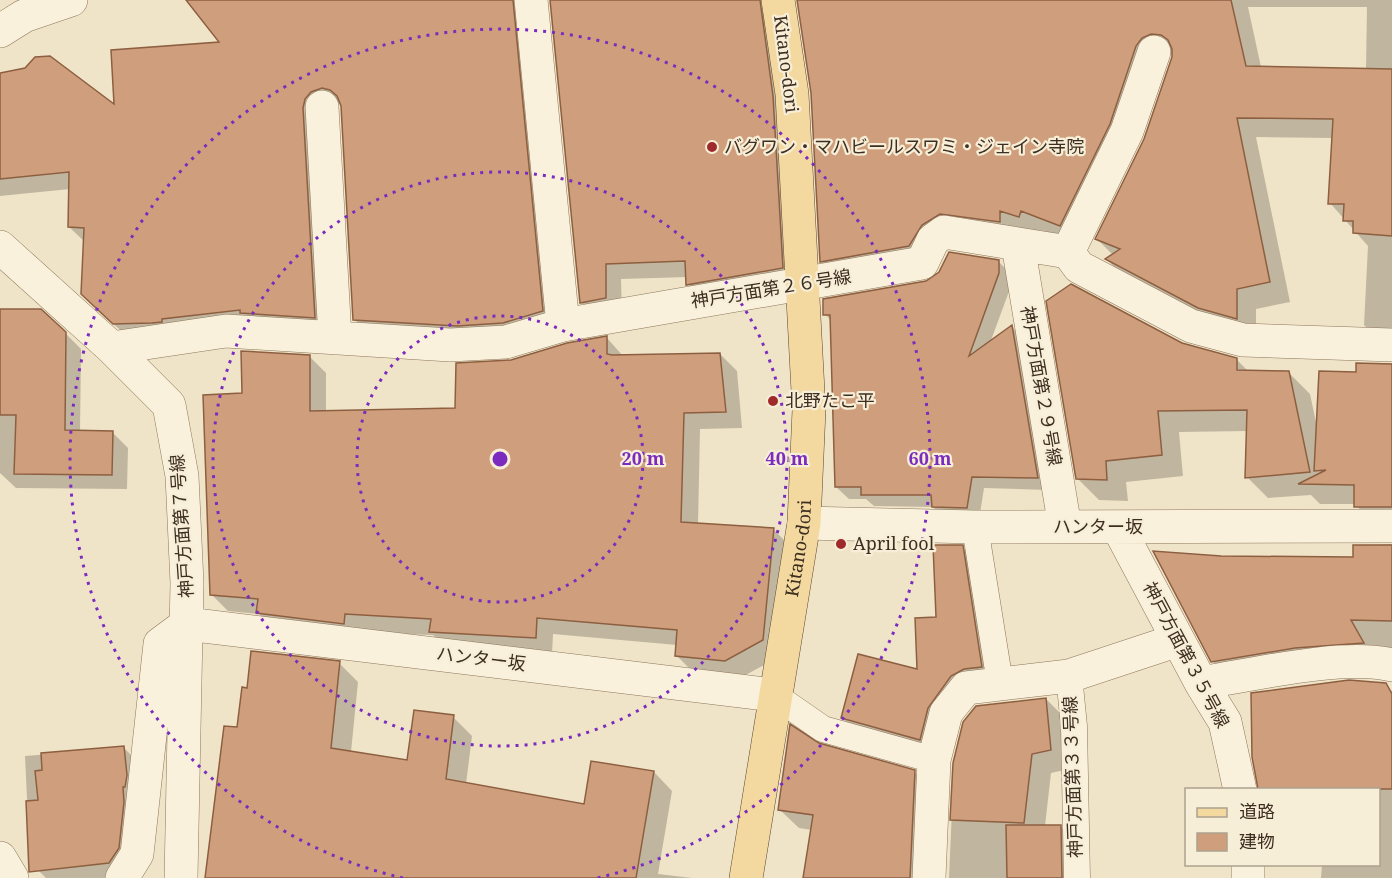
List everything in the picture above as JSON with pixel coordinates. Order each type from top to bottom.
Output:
[{"type":"main road","name":"Kitano-dori","points":[[746,878],[774,695],[804,523],[809,410],[792,94],[778,0]]},
{"type":"street","points":[[0,31],[24,16],[71,0]]},
{"type":"street","points":[[531,0],[563,325]]},
{"type":"street","points":[[1154,52],[1126,131],[1068,252],[1079,267],[1191,326],[1243,340],[1392,345]]},
{"type":"street","points":[[322,106],[335,338]]},
{"type":"street","name":"神戸方面第２６号線","points":[[112,348],[226,332],[450,345],[506,342],[563,325],[803,285],[922,262],[933,240],[944,232],[1068,252]]},
{"type":"street","name":"神戸方面第２９号線","points":[[1018,245],[1065,527]]},
{"type":"street","name":"神戸方面第７号線","points":[[0,247],[112,348],[169,405],[182,476],[188,583],[181,878]]},
{"type":"street","name":"ハンター坂","points":[[804,523],[975,527],[1392,526]]},
{"type":"street","name":"神戸方面第３５号線","points":[[1118,527],[1201,683],[1225,722],[1240,788]]},
{"type":"street","points":[[122,878],[136,854],[160,644],[187,624]]},
{"type":"street","name":"ハンター坂","points":[[187,624],[774,695]]},
{"type":"street","points":[[929,878],[934,760],[946,712],[966,688],[1070,676],[1178,640]]},
{"type":"street","points":[[1201,683],[1284,669],[1360,661],[1371,660],[1392,665]]},
{"type":"street","points":[[0,858],[12,878]]},
{"type":"lane","points":[[975,527],[1000,683]]},
{"type":"lane","name":"神戸方面第３３号線","points":[[1070,676],[1074,726],[1077,878]]},
{"type":"lane","points":[[774,695],[823,729],[934,760]]},
{"type":"building","points":[[186,0],[513,0],[543,311],[503,323],[457,326],[353,320],[341,106],[337,96],[330,90],[322,88],[311,92],[305,99],[303,108],[315,318],[240,313],[240,310],[162,319],[162,322],[113,324],[81,294],[84,228],[68,227],[69,172],[0,179],[0,73],[25,68],[35,57],[50,56],[114,104],[111,50],[219,42]]},
{"type":"building","points":[[550,0],[760,0],[773,96],[783,268],[686,285],[685,261],[606,264],[606,298],[580,303]]},
{"type":"building","points":[[797,0],[1231,0],[1246,66],[1392,69],[1392,236],[1353,233],[1353,221],[1343,221],[1344,204],[1328,204],[1333,119],[1237,118],[1270,282],[1237,289],[1237,319],[1198,308],[1105,259],[1120,249],[1095,239],[1144,139],[1172,57],[1172,49],[1168,40],[1161,35],[1151,34],[1142,38],[1136,46],[1110,124],[1060,226],[1021,211],[1019,217],[1000,211],[1000,222],[940,214],[922,225],[909,246],[820,262],[811,93]]},
{"type":"building","points":[[949,252],[999,260],[999,273],[969,356],[1012,325],[1038,478],[972,477],[967,508],[932,507],[931,495],[861,495],[861,487],[835,487],[830,315],[823,315],[823,299],[926,281],[939,272]]},
{"type":"building","points":[[1071,284],[1182,343],[1237,358],[1237,370],[1289,371],[1310,472],[1245,478],[1247,410],[1158,411],[1162,455],[1106,461],[1107,480],[1076,479],[1046,301]]},
{"type":"building","points":[[0,309],[41,309],[66,332],[65,430],[113,431],[112,475],[14,474],[16,415],[0,415]]},
{"type":"building","points":[[607,336],[607,354],[612,355],[720,353],[726,412],[684,413],[681,522],[774,528],[763,640],[725,661],[675,656],[677,630],[537,618],[536,638],[429,632],[431,619],[345,614],[344,624],[256,613],[258,599],[210,595],[203,395],[242,393],[241,351],[310,355],[310,411],[455,408],[456,363],[511,360],[567,343]]},
{"type":"building","points":[[1356,363],[1392,364],[1392,507],[1354,507],[1354,485],[1298,484],[1326,470],[1314,471],[1319,371],[1356,372]]},
{"type":"building","points":[[933,545],[963,545],[982,667],[964,669],[951,676],[928,708],[920,740],[841,718],[858,654],[917,669],[915,618],[936,617]]},
{"type":"building","points":[[1353,545],[1392,545],[1392,621],[1351,620],[1364,643],[1295,648],[1211,662],[1153,551],[1221,556],[1353,557]]},
{"type":"building","points":[[251,651],[340,661],[331,748],[407,760],[414,710],[454,715],[446,779],[584,804],[591,761],[654,771],[636,878],[205,878],[224,726],[237,727],[242,687],[247,688]]},
{"type":"building","points":[[1349,680],[1386,683],[1392,694],[1392,789],[1258,788],[1252,757],[1251,693]]},
{"type":"building","points":[[1046,698],[1051,750],[1032,754],[1024,823],[950,820],[953,763],[963,722],[976,706]]},
{"type":"building","points":[[790,724],[819,743],[915,770],[910,878],[803,878],[813,815],[778,810]]},
{"type":"building","points":[[124,746],[127,775],[125,787],[123,787],[124,802],[119,848],[109,863],[29,872],[26,801],[38,800],[35,771],[42,770],[41,753]]},
{"type":"building","points":[[1006,825],[1061,825],[1062,878],[1007,878]]},
{"type":"place","name":"バグワン・マハビールスワミ・ジェイン寺院","points":[[712,147]]},
{"type":"place","name":"北野たこ平","points":[[773,401]]},
{"type":"place","name":"April fool","points":[[841,544]]}]
